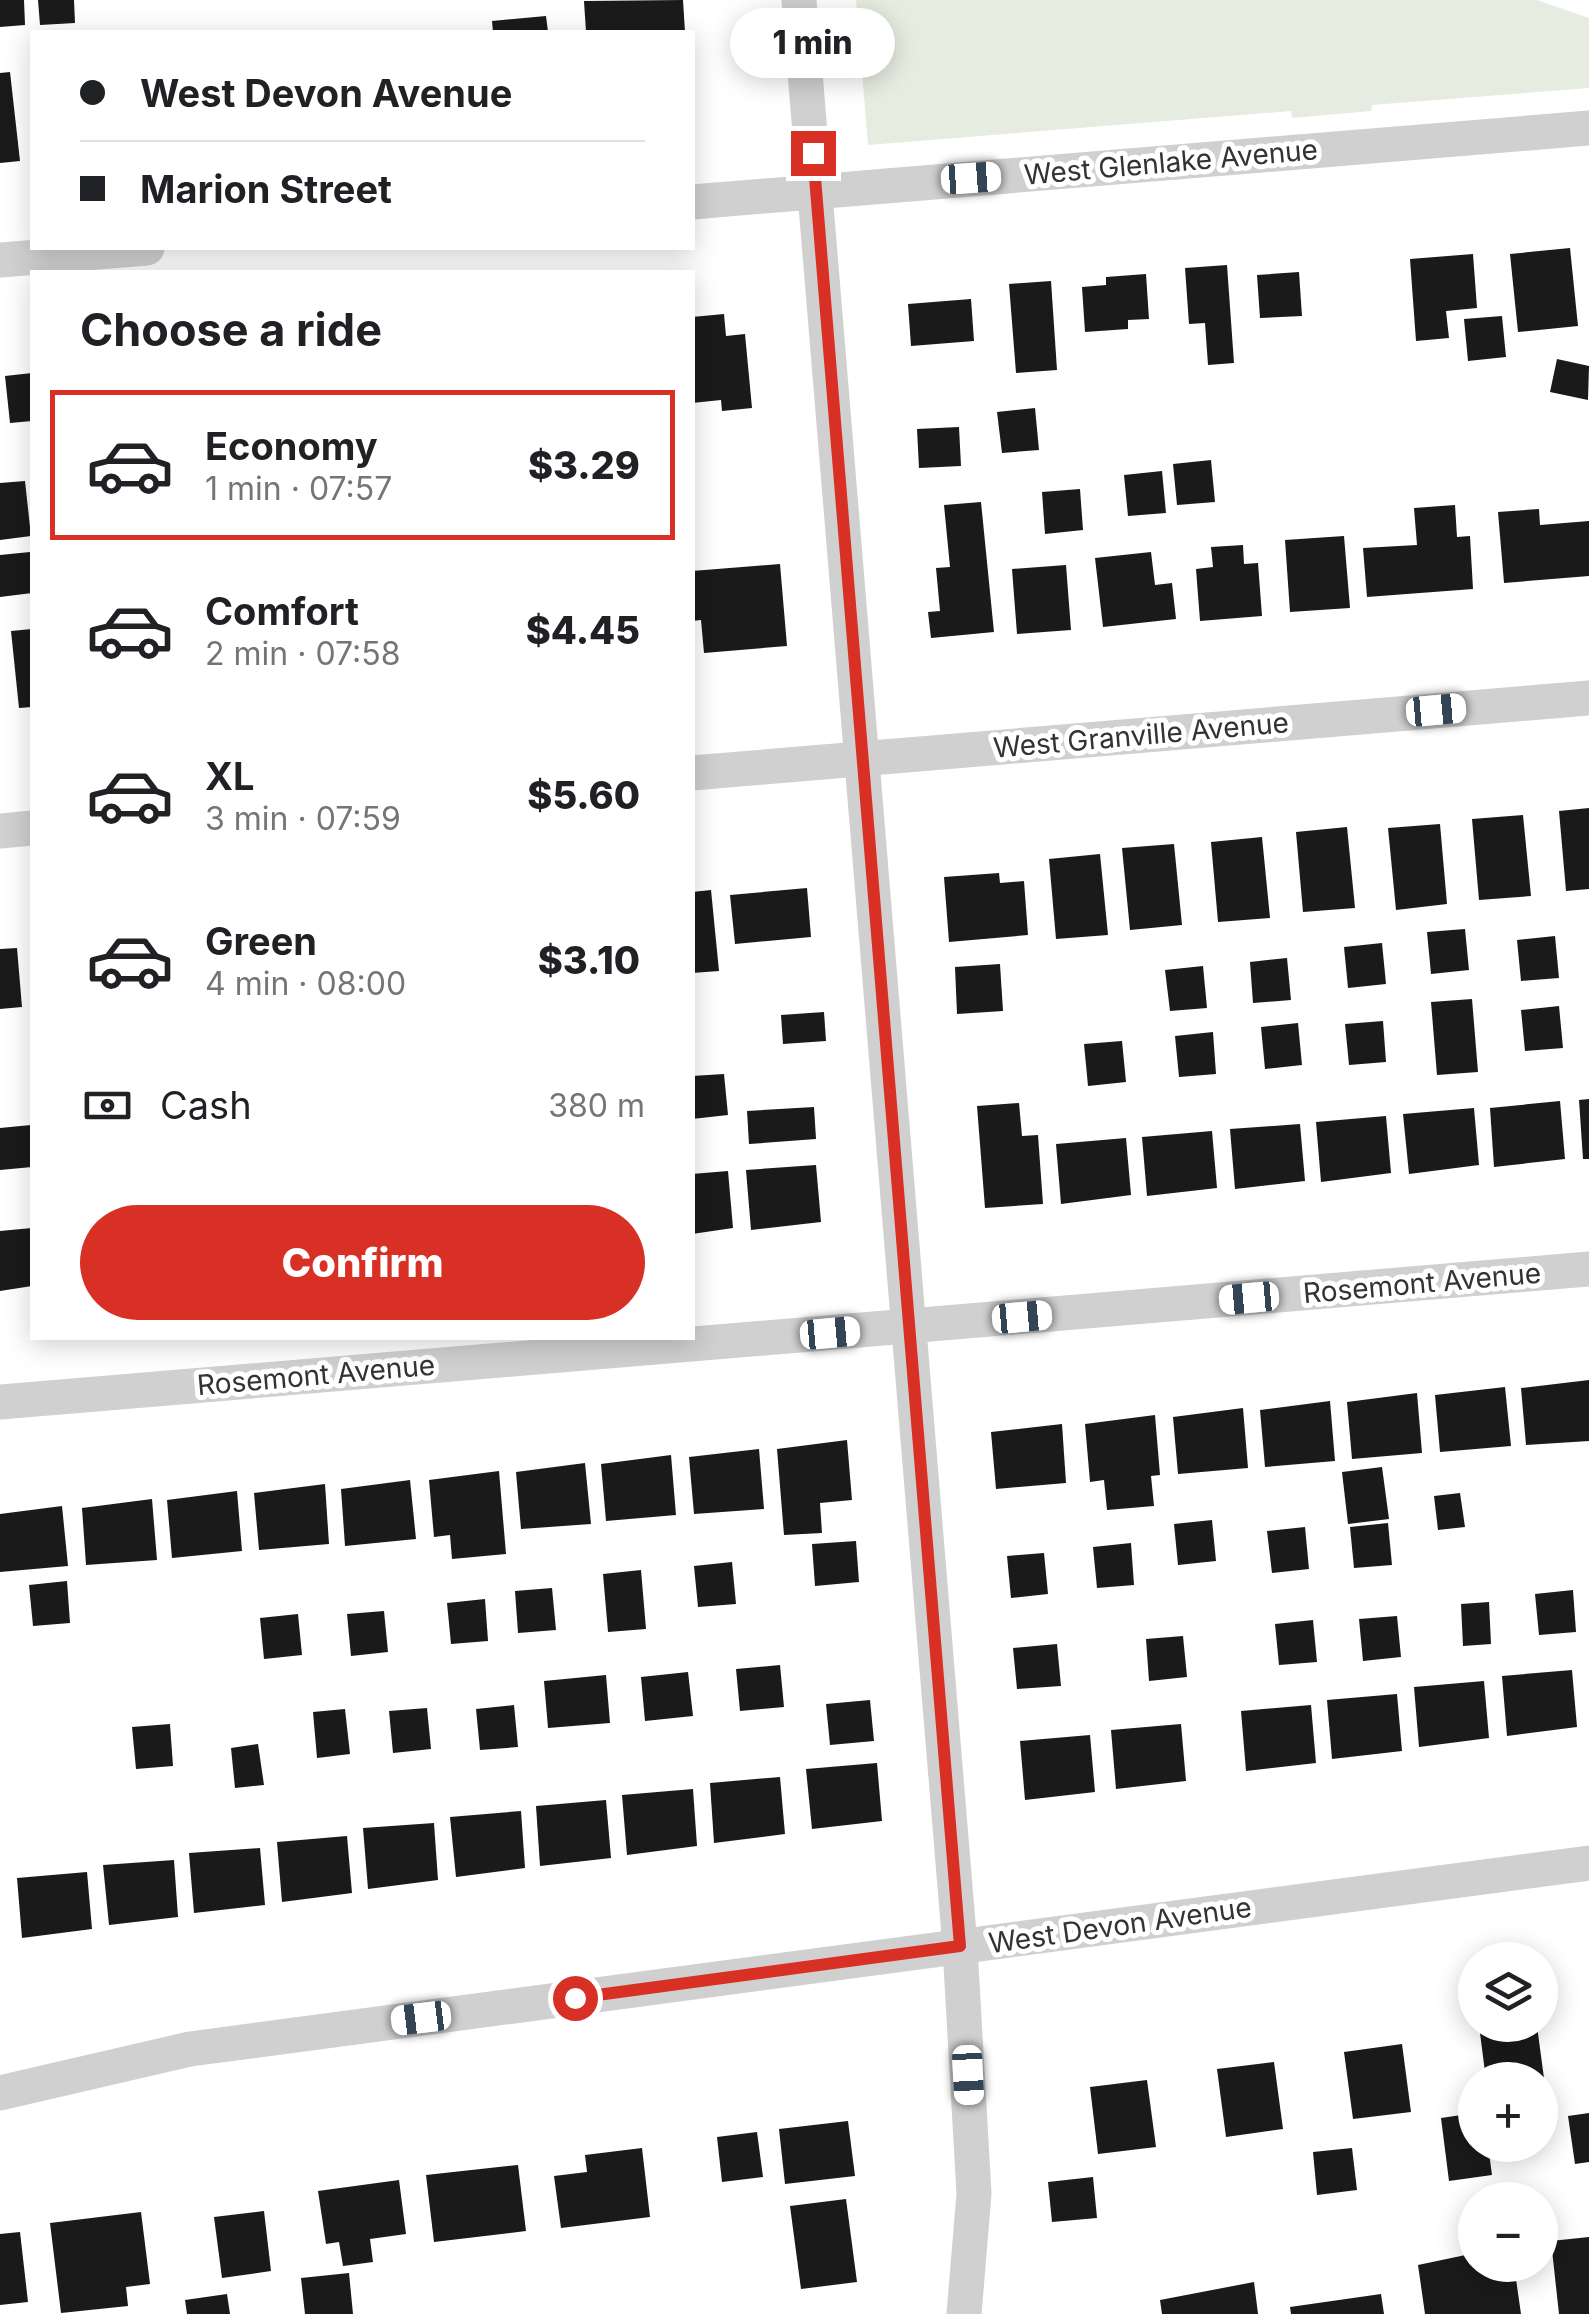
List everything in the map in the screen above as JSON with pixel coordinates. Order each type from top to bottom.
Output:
[{"type":"street","points":[[799,0],[960,1946],[974,2194],[964,2314]]},
{"type":"street","name":"West Glenlake Avenue","points":[[695,202],[1589,128]]},
{"type":"street","points":[[0,260],[122,250]]},
{"type":"street","name":"West Granville Avenue","points":[[695,773],[1589,698]]},
{"type":"street","points":[[0,831],[30,828]]},
{"type":"street","name":"Rosemont Avenue","points":[[0,1402],[1589,1269]]},
{"type":"street","name":"West Devon Avenue","points":[[0,2093],[190,2049],[1589,1863]]},
{"type":"shaded area","points":[[856,0],[1537,0],[1589,18],[1589,88],[1372,105],[1371,111],[1292,118],[1291,111],[868,145]]},
{"type":"building","points":[[0,0],[24,0],[25,25],[0,27]]},
{"type":"building","points":[[38,0],[74,0],[75,23],[40,25]]},
{"type":"building","points":[[683,0],[685,30],[586,30],[584,1]]},
{"type":"building","points":[[546,16],[548,30],[493,30],[492,21]]},
{"type":"building","points":[[10,72],[20,161],[0,163],[0,73]]},
{"type":"building","points":[[1570,248],[1578,326],[1518,332],[1510,254]]},
{"type":"building","points":[[1473,254],[1477,308],[1446,311],[1449,338],[1416,341],[1410,259]]},
{"type":"building","points":[[1227,265],[1234,363],[1208,365],[1205,323],[1189,324],[1185,268]]},
{"type":"building","points":[[1299,272],[1302,316],[1260,318],[1257,275]]},
{"type":"building","points":[[1146,274],[1149,319],[1128,320],[1128,329],[1085,332],[1082,287],[1106,285],[1106,277]]},
{"type":"building","points":[[1051,281],[1057,370],[1016,373],[1009,284]]},
{"type":"building","points":[[971,299],[974,341],[911,346],[908,304]]},
{"type":"building","points":[[724,314],[726,336],[745,334],[752,408],[722,411],[721,400],[695,403],[695,317]]},
{"type":"building","points":[[1502,316],[1506,357],[1468,361],[1464,319]]},
{"type":"building","points":[[1557,359],[1589,366],[1588,400],[1550,392]]},
{"type":"building","points":[[30,373],[30,421],[10,423],[5,376]]},
{"type":"building","points":[[1035,408],[1039,450],[1002,453],[997,412]]},
{"type":"building","points":[[959,427],[961,466],[919,468],[917,429]]},
{"type":"building","points":[[1211,460],[1215,502],[1177,505],[1173,464]]},
{"type":"building","points":[[1162,471],[1166,513],[1128,516],[1124,475]]},
{"type":"building","points":[[25,481],[30,536],[0,540],[0,483]]},
{"type":"building","points":[[1080,489],[1083,530],[1045,534],[1042,492]]},
{"type":"building","points":[[981,502],[994,632],[931,638],[928,612],[940,611],[936,568],[950,567],[944,505]]},
{"type":"building","points":[[1455,505],[1457,537],[1470,536],[1473,589],[1367,597],[1363,548],[1417,545],[1414,508]]},
{"type":"building","points":[[1539,509],[1540,525],[1589,521],[1589,576],[1504,583],[1498,512]]},
{"type":"building","points":[[1344,536],[1350,608],[1290,612],[1285,540]]},
{"type":"building","points":[[1243,545],[1244,564],[1258,563],[1262,616],[1200,621],[1196,569],[1213,567],[1211,547]]},
{"type":"building","points":[[30,552],[30,593],[0,597],[0,555]]},
{"type":"building","points":[[1151,552],[1155,585],[1172,583],[1176,619],[1103,627],[1095,558]]},
{"type":"building","points":[[780,564],[787,646],[704,653],[701,620],[695,621],[695,571]]},
{"type":"building","points":[[1066,565],[1071,630],[1017,634],[1012,569]]},
{"type":"building","points":[[30,629],[30,707],[19,708],[11,631]]},
{"type":"building","points":[[1589,808],[1589,889],[1566,891],[1559,811]]},
{"type":"building","points":[[1523,815],[1531,896],[1479,900],[1472,819]]},
{"type":"building","points":[[1440,824],[1447,904],[1396,910],[1388,828]]},
{"type":"building","points":[[1347,827],[1355,908],[1303,912],[1296,832]]},
{"type":"building","points":[[1262,837],[1270,918],[1218,922],[1211,842]]},
{"type":"building","points":[[1174,844],[1182,925],[1130,930],[1122,848]]},
{"type":"building","points":[[1100,854],[1108,935],[1056,939],[1049,859]]},
{"type":"building","points":[[999,873],[1000,883],[1024,881],[1028,935],[949,942],[944,877]]},
{"type":"building","points":[[807,888],[811,937],[735,944],[730,895]]},
{"type":"building","points":[[711,890],[719,971],[695,973],[695,892]]},
{"type":"building","points":[[1465,929],[1469,970],[1431,974],[1427,932]]},
{"type":"building","points":[[1555,936],[1559,978],[1521,981],[1517,940]]},
{"type":"building","points":[[1382,943],[1386,984],[1348,988],[1344,947]]},
{"type":"building","points":[[17,948],[22,1007],[0,1009],[0,949]]},
{"type":"building","points":[[1287,958],[1291,1000],[1253,1003],[1250,962]]},
{"type":"building","points":[[1000,964],[1003,1011],[957,1014],[955,967]]},
{"type":"building","points":[[1203,966],[1207,1008],[1170,1011],[1165,970]]},
{"type":"building","points":[[1472,999],[1478,1072],[1437,1075],[1431,1002]]},
{"type":"building","points":[[1559,1006],[1563,1048],[1525,1051],[1521,1010]]},
{"type":"building","points":[[824,1012],[826,1041],[783,1044],[781,1015]]},
{"type":"building","points":[[1383,1021],[1386,1062],[1349,1065],[1345,1024]]},
{"type":"building","points":[[1298,1023],[1302,1065],[1265,1069],[1261,1027]]},
{"type":"building","points":[[1213,1032],[1216,1074],[1179,1077],[1175,1036]]},
{"type":"building","points":[[1122,1041],[1126,1082],[1088,1086],[1084,1044]]},
{"type":"building","points":[[724,1074],[728,1115],[695,1119],[695,1076]]},
{"type":"building","points":[[1589,1099],[1589,1159],[1583,1159],[1579,1100]]},
{"type":"building","points":[[1560,1101],[1565,1159],[1494,1167],[1490,1108]]},
{"type":"building","points":[[1019,1103],[1022,1136],[1038,1135],[1043,1204],[985,1208],[977,1106]]},
{"type":"building","points":[[814,1107],[816,1139],[749,1144],[747,1111]]},
{"type":"building","points":[[1474,1108],[1479,1165],[1409,1174],[1403,1114]]},
{"type":"building","points":[[1386,1116],[1391,1173],[1321,1182],[1316,1122]]},
{"type":"building","points":[[1300,1124],[1305,1181],[1235,1189],[1230,1129]]},
{"type":"building","points":[[30,1125],[30,1167],[0,1170],[0,1128]]},
{"type":"building","points":[[1212,1131],[1217,1188],[1147,1196],[1142,1137]]},
{"type":"building","points":[[1126,1138],[1131,1195],[1061,1204],[1056,1144]]},
{"type":"building","points":[[816,1165],[821,1222],[751,1230],[746,1170]]},
{"type":"building","points":[[728,1171],[733,1228],[695,1234],[695,1174]]},
{"type":"building","points":[[30,1228],[30,1286],[0,1291],[0,1231]]},
{"type":"building","points":[[1589,1380],[1589,1441],[1526,1445],[1521,1388]]},
{"type":"building","points":[[1505,1387],[1511,1446],[1440,1452],[1435,1395]]},
{"type":"building","points":[[1417,1393],[1422,1453],[1352,1459],[1347,1402]]},
{"type":"building","points":[[1330,1401],[1335,1461],[1265,1467],[1260,1410]]},
{"type":"building","points":[[1243,1408],[1248,1468],[1178,1474],[1173,1417]]},
{"type":"building","points":[[1155,1415],[1160,1475],[1151,1476],[1154,1506],[1107,1510],[1104,1480],[1090,1482],[1085,1424]]},
{"type":"building","points":[[1062,1424],[1066,1483],[996,1489],[991,1432]]},
{"type":"building","points":[[847,1440],[852,1500],[820,1503],[822,1533],[784,1535],[777,1449]]},
{"type":"building","points":[[759,1449],[764,1509],[694,1514],[689,1457]]},
{"type":"building","points":[[671,1455],[676,1515],[606,1521],[601,1464]]},
{"type":"building","points":[[585,1463],[591,1524],[521,1529],[516,1472]]},
{"type":"building","points":[[1382,1467],[1389,1519],[1348,1524],[1342,1472]]},
{"type":"building","points":[[499,1471],[506,1554],[452,1559],[450,1535],[434,1537],[429,1480]]},
{"type":"building","points":[[410,1480],[416,1539],[345,1546],[341,1489]]},
{"type":"building","points":[[325,1484],[329,1544],[259,1550],[254,1493]]},
{"type":"building","points":[[237,1491],[242,1551],[172,1558],[167,1500]]},
{"type":"building","points":[[1460,1493],[1465,1527],[1438,1530],[1434,1496]]},
{"type":"building","points":[[152,1499],[157,1560],[86,1565],[82,1508]]},
{"type":"building","points":[[62,1506],[68,1566],[0,1572],[0,1514]]},
{"type":"building","points":[[1212,1520],[1216,1561],[1178,1565],[1174,1524]]},
{"type":"building","points":[[1388,1523],[1392,1565],[1354,1568],[1350,1527]]},
{"type":"building","points":[[1305,1527],[1309,1569],[1272,1573],[1267,1531]]},
{"type":"building","points":[[856,1541],[859,1582],[815,1586],[812,1544]]},
{"type":"building","points":[[1131,1543],[1134,1585],[1097,1588],[1093,1547]]},
{"type":"building","points":[[1044,1553],[1048,1594],[1011,1598],[1007,1556]]},
{"type":"building","points":[[732,1562],[736,1604],[698,1607],[694,1566]]},
{"type":"building","points":[[641,1570],[646,1629],[608,1632],[603,1574]]},
{"type":"building","points":[[67,1581],[70,1623],[33,1626],[29,1585]]},
{"type":"building","points":[[552,1588],[556,1630],[518,1633],[515,1591]]},
{"type":"building","points":[[1573,1590],[1576,1632],[1539,1635],[1535,1594]]},
{"type":"building","points":[[485,1599],[488,1641],[451,1644],[447,1603]]},
{"type":"building","points":[[1489,1602],[1491,1644],[1463,1646],[1461,1604]]},
{"type":"building","points":[[384,1611],[388,1652],[351,1656],[347,1614]]},
{"type":"building","points":[[298,1614],[302,1655],[264,1659],[260,1618]]},
{"type":"building","points":[[1397,1616],[1401,1657],[1363,1661],[1359,1619]]},
{"type":"building","points":[[1313,1620],[1317,1662],[1279,1665],[1275,1624]]},
{"type":"building","points":[[1183,1636],[1187,1677],[1149,1681],[1146,1639]]},
{"type":"building","points":[[1057,1644],[1061,1686],[1017,1689],[1013,1648]]},
{"type":"building","points":[[780,1665],[784,1707],[740,1711],[736,1669]]},
{"type":"building","points":[[1572,1670],[1577,1727],[1507,1736],[1502,1676]]},
{"type":"building","points":[[688,1672],[693,1716],[645,1721],[641,1677]]},
{"type":"building","points":[[606,1675],[610,1723],[548,1728],[544,1681]]},
{"type":"building","points":[[1484,1681],[1489,1738],[1419,1747],[1414,1687]]},
{"type":"building","points":[[1397,1694],[1402,1751],[1332,1759],[1327,1700]]},
{"type":"building","points":[[870,1700],[874,1741],[830,1745],[826,1704]]},
{"type":"building","points":[[514,1705],[518,1747],[480,1750],[476,1709]]},
{"type":"building","points":[[1311,1705],[1316,1763],[1246,1771],[1241,1711]]},
{"type":"building","points":[[427,1708],[431,1749],[393,1753],[389,1711]]},
{"type":"building","points":[[345,1709],[350,1754],[317,1758],[313,1712]]},
{"type":"building","points":[[170,1724],[173,1766],[136,1769],[132,1727]]},
{"type":"building","points":[[1181,1724],[1186,1781],[1116,1789],[1111,1730]]},
{"type":"building","points":[[1090,1735],[1095,1792],[1025,1800],[1020,1741]]},
{"type":"building","points":[[258,1744],[264,1785],[235,1788],[231,1748]]},
{"type":"building","points":[[877,1763],[882,1821],[812,1829],[806,1769]]},
{"type":"building","points":[[780,1777],[785,1834],[714,1843],[710,1783]]},
{"type":"building","points":[[693,1789],[697,1846],[627,1855],[622,1795]]},
{"type":"building","points":[[606,1800],[611,1858],[540,1866],[536,1806]]},
{"type":"building","points":[[521,1811],[525,1868],[456,1877],[450,1817]]},
{"type":"building","points":[[434,1823],[438,1880],[368,1889],[363,1828]]},
{"type":"building","points":[[347,1836],[352,1893],[282,1902],[277,1842]]},
{"type":"building","points":[[260,1848],[265,1905],[194,1913],[189,1853]]},
{"type":"building","points":[[174,1860],[178,1917],[109,1925],[103,1865]]},
{"type":"building","points":[[87,1872],[92,1929],[22,1938],[17,1878]]},
{"type":"building","points":[[1481,2042],[1539,2042],[1542,2062],[1484,2062]]},
{"type":"building","points":[[1402,2044],[1411,2112],[1353,2119],[1344,2052]]},
{"type":"building","points":[[1274,2062],[1283,2129],[1226,2137],[1217,2069]]},
{"type":"building","points":[[1147,2080],[1156,2147],[1098,2154],[1090,2087]]},
{"type":"building","points":[[1589,2113],[1589,2162],[1575,2164],[1568,2116]]},
{"type":"building","points":[[1458,2116],[1458,2162],[1490,2162],[1492,2175],[1449,2181],[1441,2118]]},
{"type":"building","points":[[848,2121],[855,2176],[785,2184],[779,2129]]},
{"type":"building","points":[[757,2132],[763,2177],[722,2182],[717,2137]]},
{"type":"building","points":[[642,2148],[650,2217],[561,2228],[554,2176],[587,2172],[585,2155]]},
{"type":"building","points":[[1352,2148],[1357,2190],[1317,2195],[1313,2152]]},
{"type":"building","points":[[518,2165],[526,2231],[434,2242],[426,2175]]},
{"type":"building","points":[[1093,2177],[1097,2218],[1052,2222],[1048,2182]]},
{"type":"building","points":[[399,2180],[406,2234],[370,2239],[373,2262],[343,2266],[339,2242],[326,2244],[318,2191]]},
{"type":"building","points":[[846,2199],[857,2282],[801,2289],[790,2206]]},
{"type":"building","points":[[264,2211],[271,2271],[222,2278],[214,2217]]},
{"type":"building","points":[[141,2212],[150,2284],[126,2287],[128,2306],[61,2313],[50,2223]]},
{"type":"building","points":[[20,2232],[28,2302],[0,2305],[0,2234]]},
{"type":"building","points":[[1589,2237],[1589,2314],[1559,2314],[1555,2282],[1558,2240]]},
{"type":"building","points":[[1458,2257],[1458,2282],[1516,2282],[1521,2314],[1425,2314],[1418,2265]]},
{"type":"building","points":[[349,2273],[353,2314],[305,2314],[301,2278]]},
{"type":"building","points":[[1254,2282],[1258,2314],[1162,2314],[1160,2300]]},
{"type":"building","points":[[227,2294],[230,2314],[187,2314],[185,2300]]},
{"type":"building","points":[[1381,2294],[1384,2314],[1291,2314],[1290,2307]]},
{"type":"route","points":[[575,1998],[960,1946],[813,153]]}]
